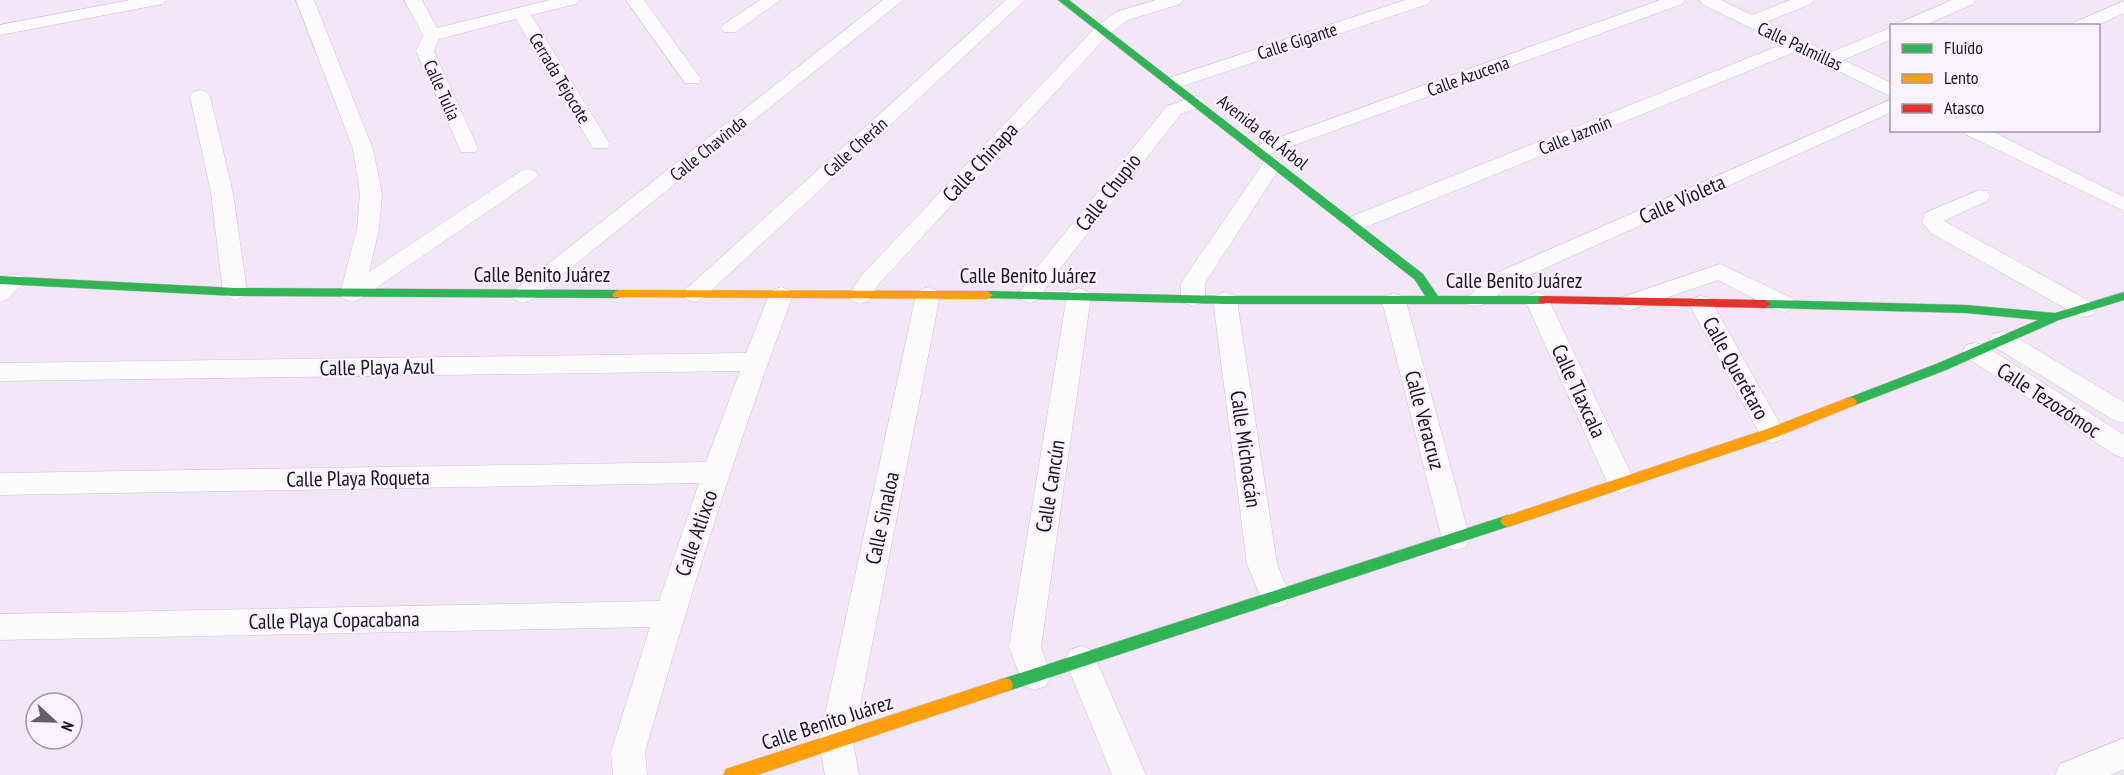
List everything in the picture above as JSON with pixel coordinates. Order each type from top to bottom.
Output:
[{"type":"street","points":[[0,30],[157,0]]},
{"type":"street","points":[[305,0],[363,149],[371,194],[368,229],[352,294]]},
{"type":"street","name":"Calle Tulia","points":[[413,0],[432,35],[425,51],[468,148]]},
{"type":"street","points":[[432,35],[570,0]]},
{"type":"street","points":[[635,0],[692,79]]},
{"type":"street","points":[[730,28],[771,0]]},
{"type":"street","name":"Calle Chavinda","points":[[523,295],[894,0]]},
{"type":"street","name":"Calle Cherán","points":[[694,294],[1016,0]]},
{"type":"street","name":"Avenida del Árbol","points":[[1063,0],[1173,83],[1419,277],[1434,300]]},
{"type":"street","name":"Calle Chinapa","points":[[860,296],[868,281],[1102,31],[1122,16],[1174,0]]},
{"type":"street","name":"Calle Gigante","points":[[1173,83],[1422,0]]},
{"type":"street","name":"Calle Azucena","points":[[1266,157],[1676,0]]},
{"type":"street","name":"Calle Palmillas","points":[[1708,0],[1890,90]]},
{"type":"street","points":[[1749,22],[1805,0]]},
{"type":"street","points":[[1912,24],[1967,0]]},
{"type":"street","points":[[2085,24],[2124,6]]},
{"type":"street","name":"Cerrada Tejocote","points":[[520,13],[600,144]]},
{"type":"street","points":[[1829,59],[1890,33]]},
{"type":"street","name":"Calle Jazmín","points":[[1353,224],[1797,45]]},
{"type":"street","points":[[200,96],[222,193],[235,292]]},
{"type":"street","name":"Calle Chupio","points":[[1030,295],[1047,270],[1174,110],[1196,102]]},
{"type":"street","name":"Calle Violeta","points":[[1476,300],[1502,279],[1890,106]]},
{"type":"street","points":[[1976,132],[2124,205]]},
{"type":"street","points":[[1193,298],[1193,283],[1266,157]]},
{"type":"street","points":[[352,294],[528,175]]},
{"type":"street","points":[[1979,196],[1933,218],[1933,222],[1939,228],[2085,309]]},
{"type":"street","points":[[1628,303],[1720,271],[1784,304]]},
{"type":"street","name":"Calle Benito Juárez","points":[[5,285],[352,294],[1030,295],[1225,300],[1537,300],[1966,309],[2055,317]]},
{"type":"street","name":"Calle Sinaloa","points":[[836,741],[928,295]]},
{"type":"street","name":"Calle Atlixco","points":[[630,775],[628,752],[669,614],[754,362],[781,296]]},
{"type":"street","name":"Calle Cancún","points":[[1035,676],[1025,647],[1079,296]]},
{"type":"street","name":"Calle Benito Juárez","points":[[732,775],[1275,596],[1456,539],[1772,433],[2055,317],[2124,296]]},
{"type":"street","name":"Calle Michoacán","points":[[1225,300],[1262,564],[1275,596]]},
{"type":"street","name":"Calle Tlaxcala","points":[[1537,300],[1621,482]]},
{"type":"street","name":"Calle Veracruz","points":[[1394,301],[1456,539]]},
{"type":"street","name":"Calle Querétaro","points":[[1701,304],[1772,433]]},
{"type":"street","points":[[2002,340],[2124,414]]},
{"type":"street","name":"Calle Tezozómoc","points":[[1975,351],[2124,448]]},
{"type":"street","name":"Calle Playa Azul","points":[[0,372],[754,362]]},
{"type":"street","name":"Calle Playa Roqueta","points":[[0,484],[717,472]]},
{"type":"street","name":"Calle Playa Copacabana","points":[[0,627],[669,614]]},
{"type":"street","points":[[1081,660],[1129,775]]},
{"type":"street","points":[[836,741],[842,775]]},
{"type":"street","points":[[2072,775],[2124,753]]},
{"type":"traffic: fast","points":[[1063,0],[1419,277],[1434,300]]},
{"type":"traffic: fast","points":[[0,280],[235,292],[618,294]]},
{"type":"traffic: fast","points":[[987,295],[1225,300],[1544,300]]},
{"type":"traffic: fast","points":[[1850,402],[1941,367],[2055,317],[2124,296]]},
{"type":"traffic: fast","points":[[1765,304],[1966,309],[2055,317]]},
{"type":"traffic: fast","points":[[1005,685],[1508,521]]},
{"type":"traffic: slow","points":[[618,294],[987,295]]},
{"type":"traffic: slow","points":[[1508,521],[1772,433],[1850,402]]},
{"type":"traffic: slow","points":[[732,775],[1005,685]]},
{"type":"traffic: jam","points":[[1544,300],[1765,304]]}]
